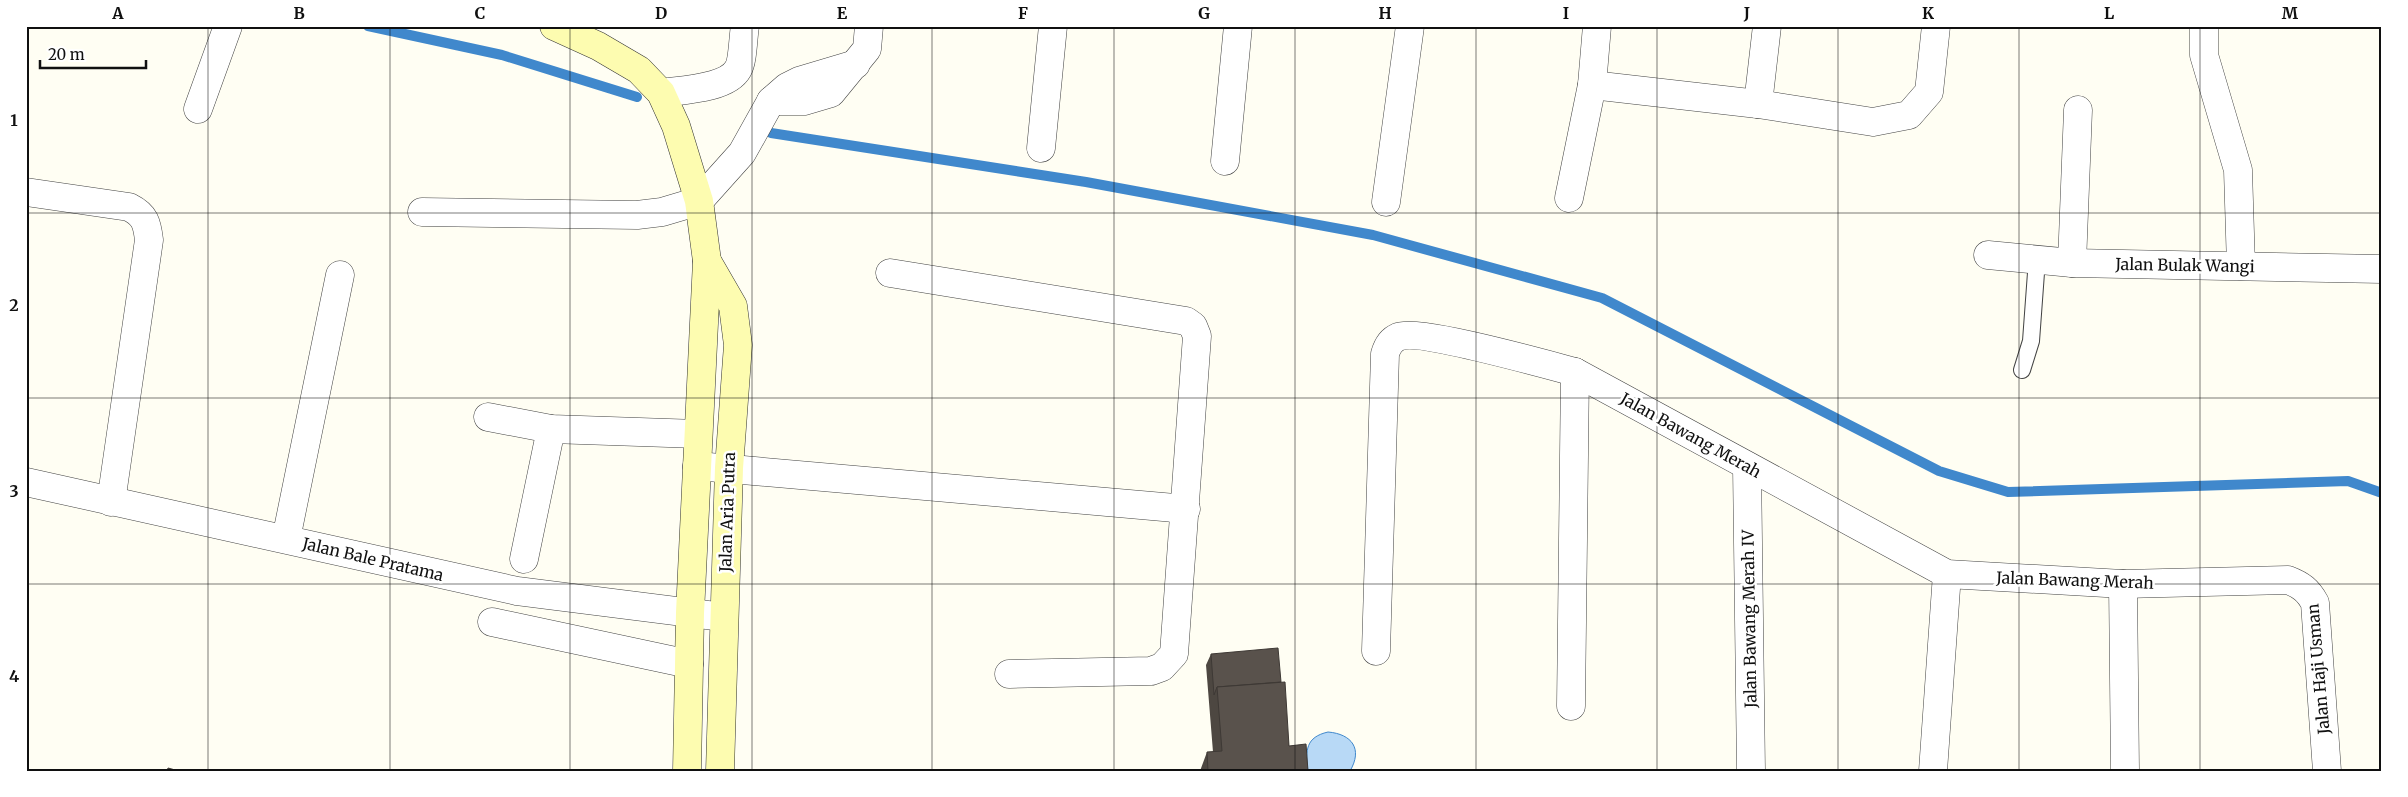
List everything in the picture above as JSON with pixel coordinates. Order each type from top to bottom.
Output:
[{"type":"main road","name":"Jalan Aria Putra","points":[[554,26],[598,46],[639,70],[663,95],[676,126],[699,201],[707,261],[690,613],[686,771]]},
{"type":"main road","name":"Jalan Aria Putra","points":[[707,261],[733,306],[738,345],[728,468],[720,771]]},
{"type":"street","points":[[198,109],[228,26]]},
{"type":"street","points":[[663,95],[719,83],[730,77],[738,69],[745,26]]},
{"type":"street","points":[[422,212],[637,215],[662,212],[699,201],[742,153],[771,101],[787,87],[799,81],[856,64],[867,49],[869,26]]},
{"type":"street","points":[[1041,148],[1053,26]]},
{"type":"street","points":[[1224,161],[1238,26]]},
{"type":"street","points":[[1386,202],[1410,26]]},
{"type":"street","points":[[1569,198],[1592,84],[1597,26]]},
{"type":"street","points":[[1758,104],[1767,26]]},
{"type":"street","points":[[1592,84],[1758,104],[1873,122],[1909,115],[1929,92],[1936,26]]},
{"type":"street","points":[[2204,26],[2204,55],[2238,170],[2240,266]]},
{"type":"street","points":[[2072,263],[2078,110]]},
{"type":"street","points":[[26,192],[129,207],[142,214],[147,224],[149,240],[111,502]]},
{"type":"street","name":"Jalan Bulak Wangi","points":[[1988,255],[2072,263],[2382,269]]},
{"type":"street","points":[[890,273],[1186,321],[1194,326],[1197,336],[1186,509],[1174,654],[1162,667],[1151,671],[1009,674]]},
{"type":"street","points":[[286,539],[340,275]]},
{"type":"street","name":"Jalan Bawang Merah","points":[[1376,651],[1384,360],[1388,346],[1398,337],[1418,336],[1510,354],[1574,372],[1947,574],[2123,584],[2288,580]]},
{"type":"street","points":[[1571,706],[1574,372]]},
{"type":"street","points":[[488,417],[552,430],[698,434]]},
{"type":"street","points":[[524,558],[552,430]]},
{"type":"street","points":[[698,466],[1186,509]]},
{"type":"street","name":"Jalan Bawang Merah IV","points":[[1748,466],[1751,771]]},
{"type":"street","name":"Jalan Bale Pratama","points":[[26,482],[517,591],[723,617]]},
{"type":"street","points":[[1933,771],[1947,574]]},
{"type":"street","name":"Jalan Haji Usman","points":[[2288,580],[2310,593],[2315,602],[2327,771]]},
{"type":"street","points":[[2123,584],[2125,771]]},
{"type":"street","points":[[492,622],[689,664]]},
{"type":"lane","points":[[2022,370],[2031,342],[2037,259]]},
{"type":"water","points":[[1328,732],[1343,736],[1353,744],[1355,756],[1350,771],[1308,771],[1307,751],[1311,741],[1315,737]]},
{"type":"building","points":[[1278,648],[1281,682],[1217,687],[1214,695],[1211,654]]},
{"type":"building","points":[[1285,682],[1289,746],[1306,744],[1308,771],[1208,771],[1207,752],[1222,751],[1217,687]]},
{"type":"building","points":[[168,768],[179,771],[167,771]]},
{"type":"waterway","points":[[368,26],[502,55],[637,97]]},
{"type":"waterway","points":[[771,133],[1086,182],[1373,235],[1602,298],[1939,471],[2008,492],[2348,481],[2382,493]]}]
